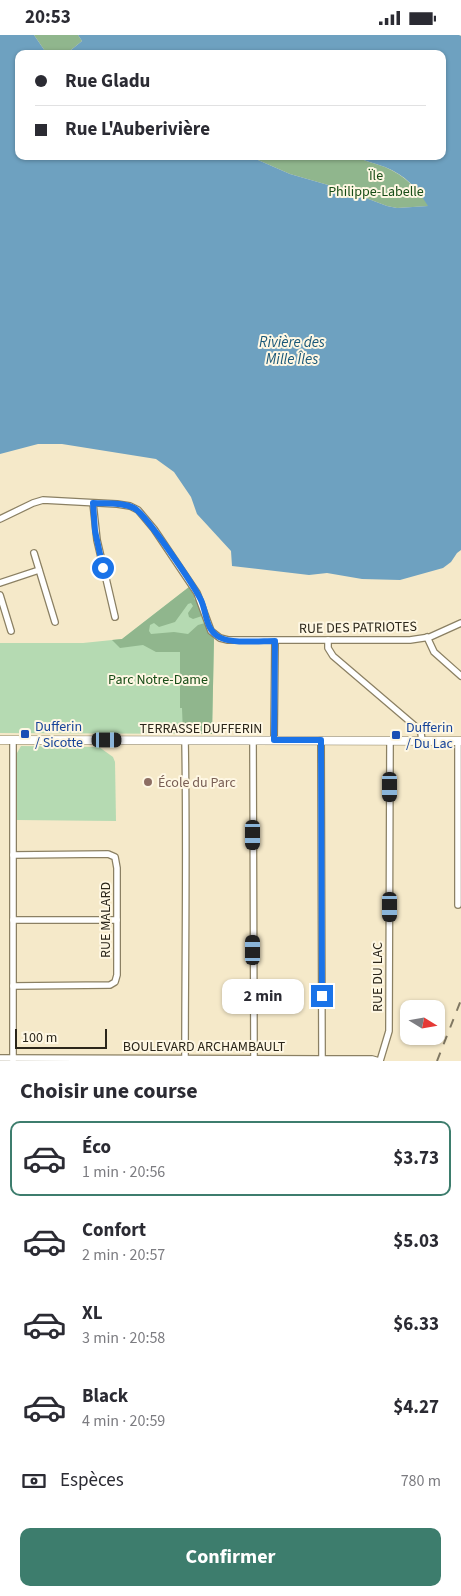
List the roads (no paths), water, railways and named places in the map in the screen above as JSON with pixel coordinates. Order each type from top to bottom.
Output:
[{"type":"street","name":"RUE DES PATRIOTES","points":[[0,519],[40,501],[127,505],[141,513],[197,593],[210,628],[216,635],[231,641],[410,640],[427,637],[461,623]]},
{"type":"street","points":[[93,503],[96,540],[115,617]]},
{"type":"street","points":[[34,553],[55,622]]},
{"type":"street","points":[[0,583],[39,570]]},
{"type":"street","points":[[0,595],[11,631]]},
{"type":"street","points":[[427,637],[434,653],[461,676]]},
{"type":"street","points":[[328,640],[328,648],[333,656],[414,724],[421,733],[422,741]]},
{"type":"street","points":[[274,740],[275,641]]},
{"type":"street","name":"TERRASSE DUFFERIN","points":[[0,740],[460,741]]},
{"type":"street","points":[[13,740],[13,1059]]},
{"type":"street","points":[[185,740],[187,916],[185,1060]]},
{"type":"street","points":[[253,740],[254,1060]]},
{"type":"street","points":[[321,740],[322,1060]]},
{"type":"street","name":"RUE DU LAC","points":[[379,1061],[389,1031],[390,741]]},
{"type":"street","points":[[458,905],[460,741]]},
{"type":"street","name":"RUE MALARD","points":[[13,855],[108,854],[116,858],[117,864],[117,975],[113,984],[13,985]]},
{"type":"street","points":[[13,920],[117,920]]},
{"type":"street","name":"BOULEVARD ARCHAMBAULT","points":[[0,1058],[108,1060],[372,1059],[379,1061]]},
{"type":"water","name":"Rivière des Mille Îles","points":[[0,35],[34,35],[44,50],[15,50],[15,160],[258,160],[290,174],[397,208],[428,206],[415,188],[399,174],[364,160],[446,160],[446,50],[71,50],[82,41],[78,35],[461,36],[461,550],[451,562],[443,568],[400,580],[362,579],[327,573],[309,575],[232,566],[231,551],[197,514],[191,497],[174,472],[156,459],[62,444],[38,444],[0,454]]},
{"type":"railway","points":[[437,1061],[461,1000]]},
{"type":"place","name":"Dufferin / Sicotte","points":[[25,734]]},
{"type":"place","name":"Dufferin / Du Lac","points":[[396,735]]},
{"type":"place","name":"École du Parc","points":[[148,782]]},
{"type":"park label","name":"Ïle Philippe-Labelle","points":[[376,183]]},
{"type":"park label","name":"Parc Notre-Dame","points":[[158,679]]}]
